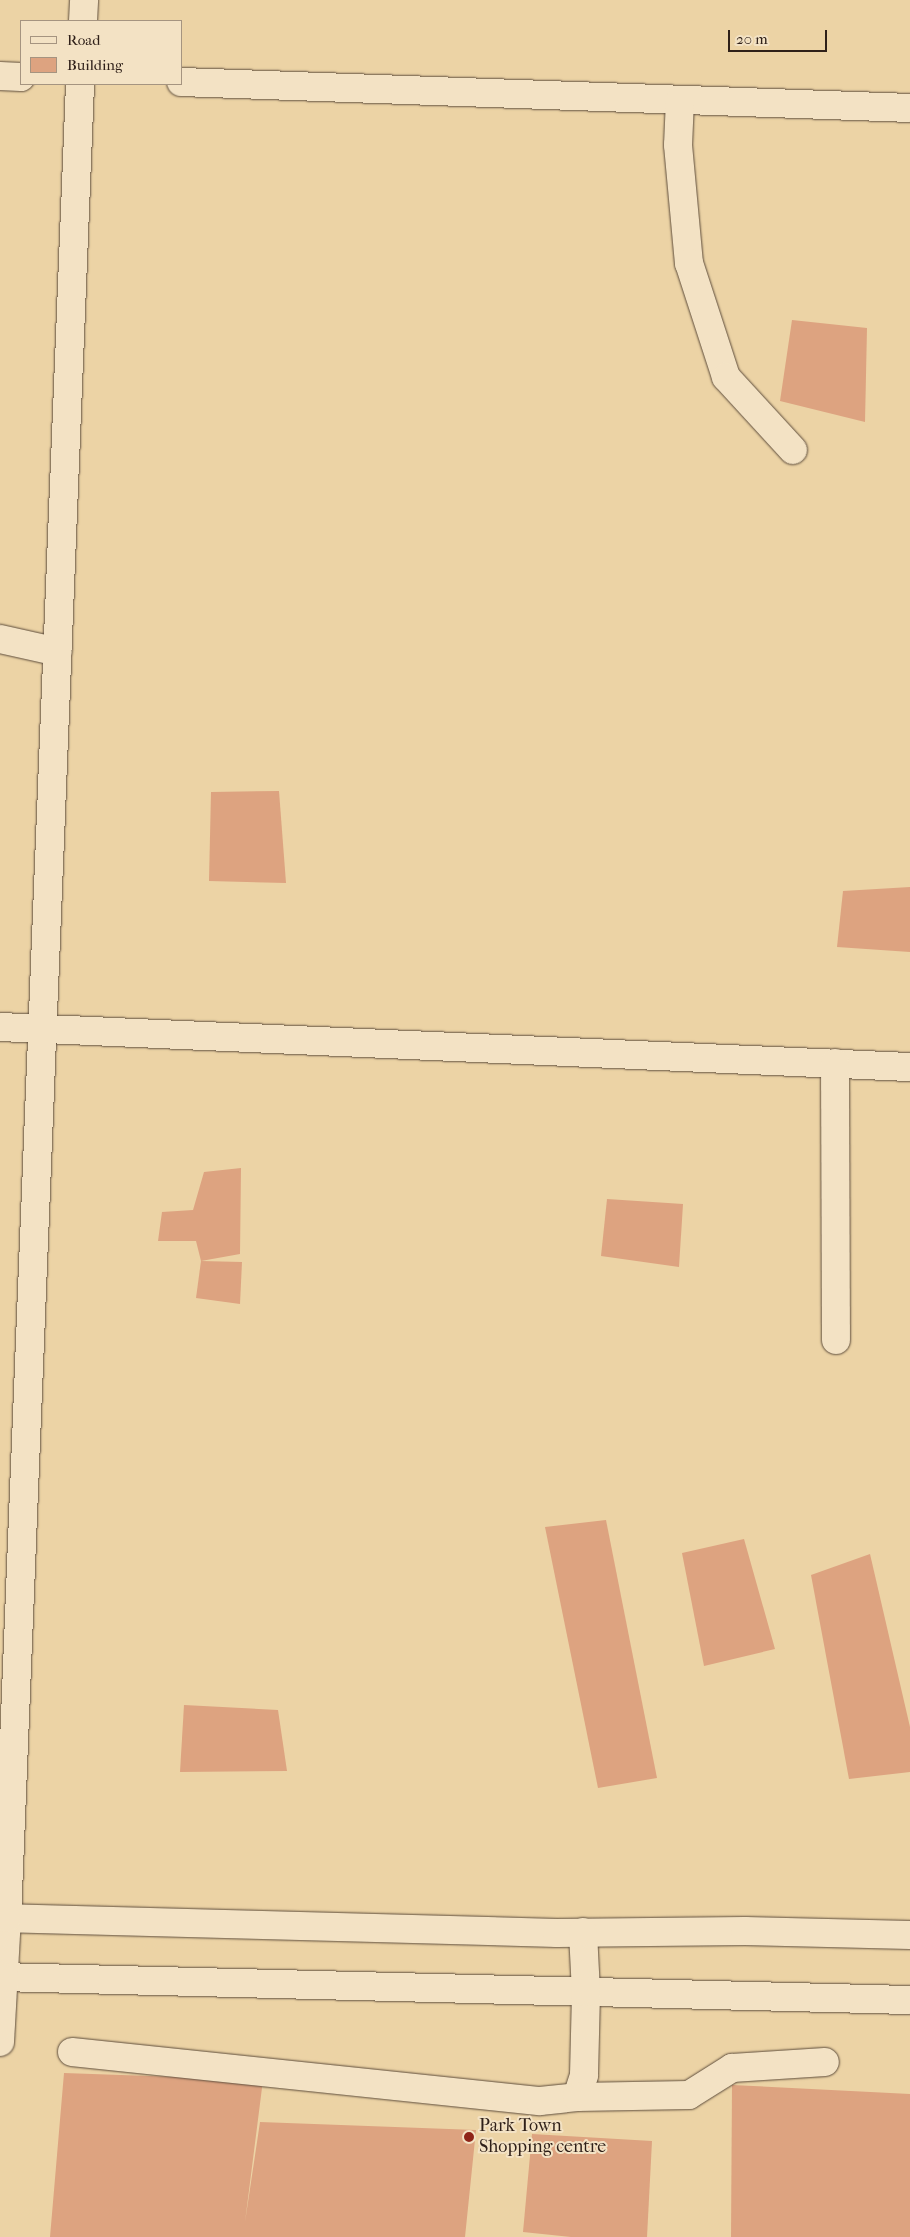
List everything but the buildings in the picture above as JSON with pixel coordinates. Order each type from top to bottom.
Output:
[{"type":"street","points":[[83,20],[84,0]]},
{"type":"street","points":[[0,76],[20,77]]},
{"type":"street","points":[[182,82],[910,108]]},
{"type":"street","points":[[0,2042],[1,1977],[58,652],[80,85]]},
{"type":"street","points":[[680,100],[678,145],[689,263],[726,377],[793,450]]},
{"type":"street","points":[[0,639],[58,652]]},
{"type":"street","points":[[0,1027],[910,1066]]},
{"type":"street","points":[[835,1063],[836,1340]]},
{"type":"street","points":[[4,1918],[584,1932],[745,1930],[910,1935]]},
{"type":"street","points":[[577,2097],[584,2075],[586,1992],[584,1932]]},
{"type":"street","points":[[1,1977],[910,2000]]},
{"type":"street","points":[[72,2052],[540,2101],[577,2097],[690,2095],[732,2068],[825,2062]]},
{"type":"place","name":"Park Town Shopping centre","points":[[469,2137]]}]
